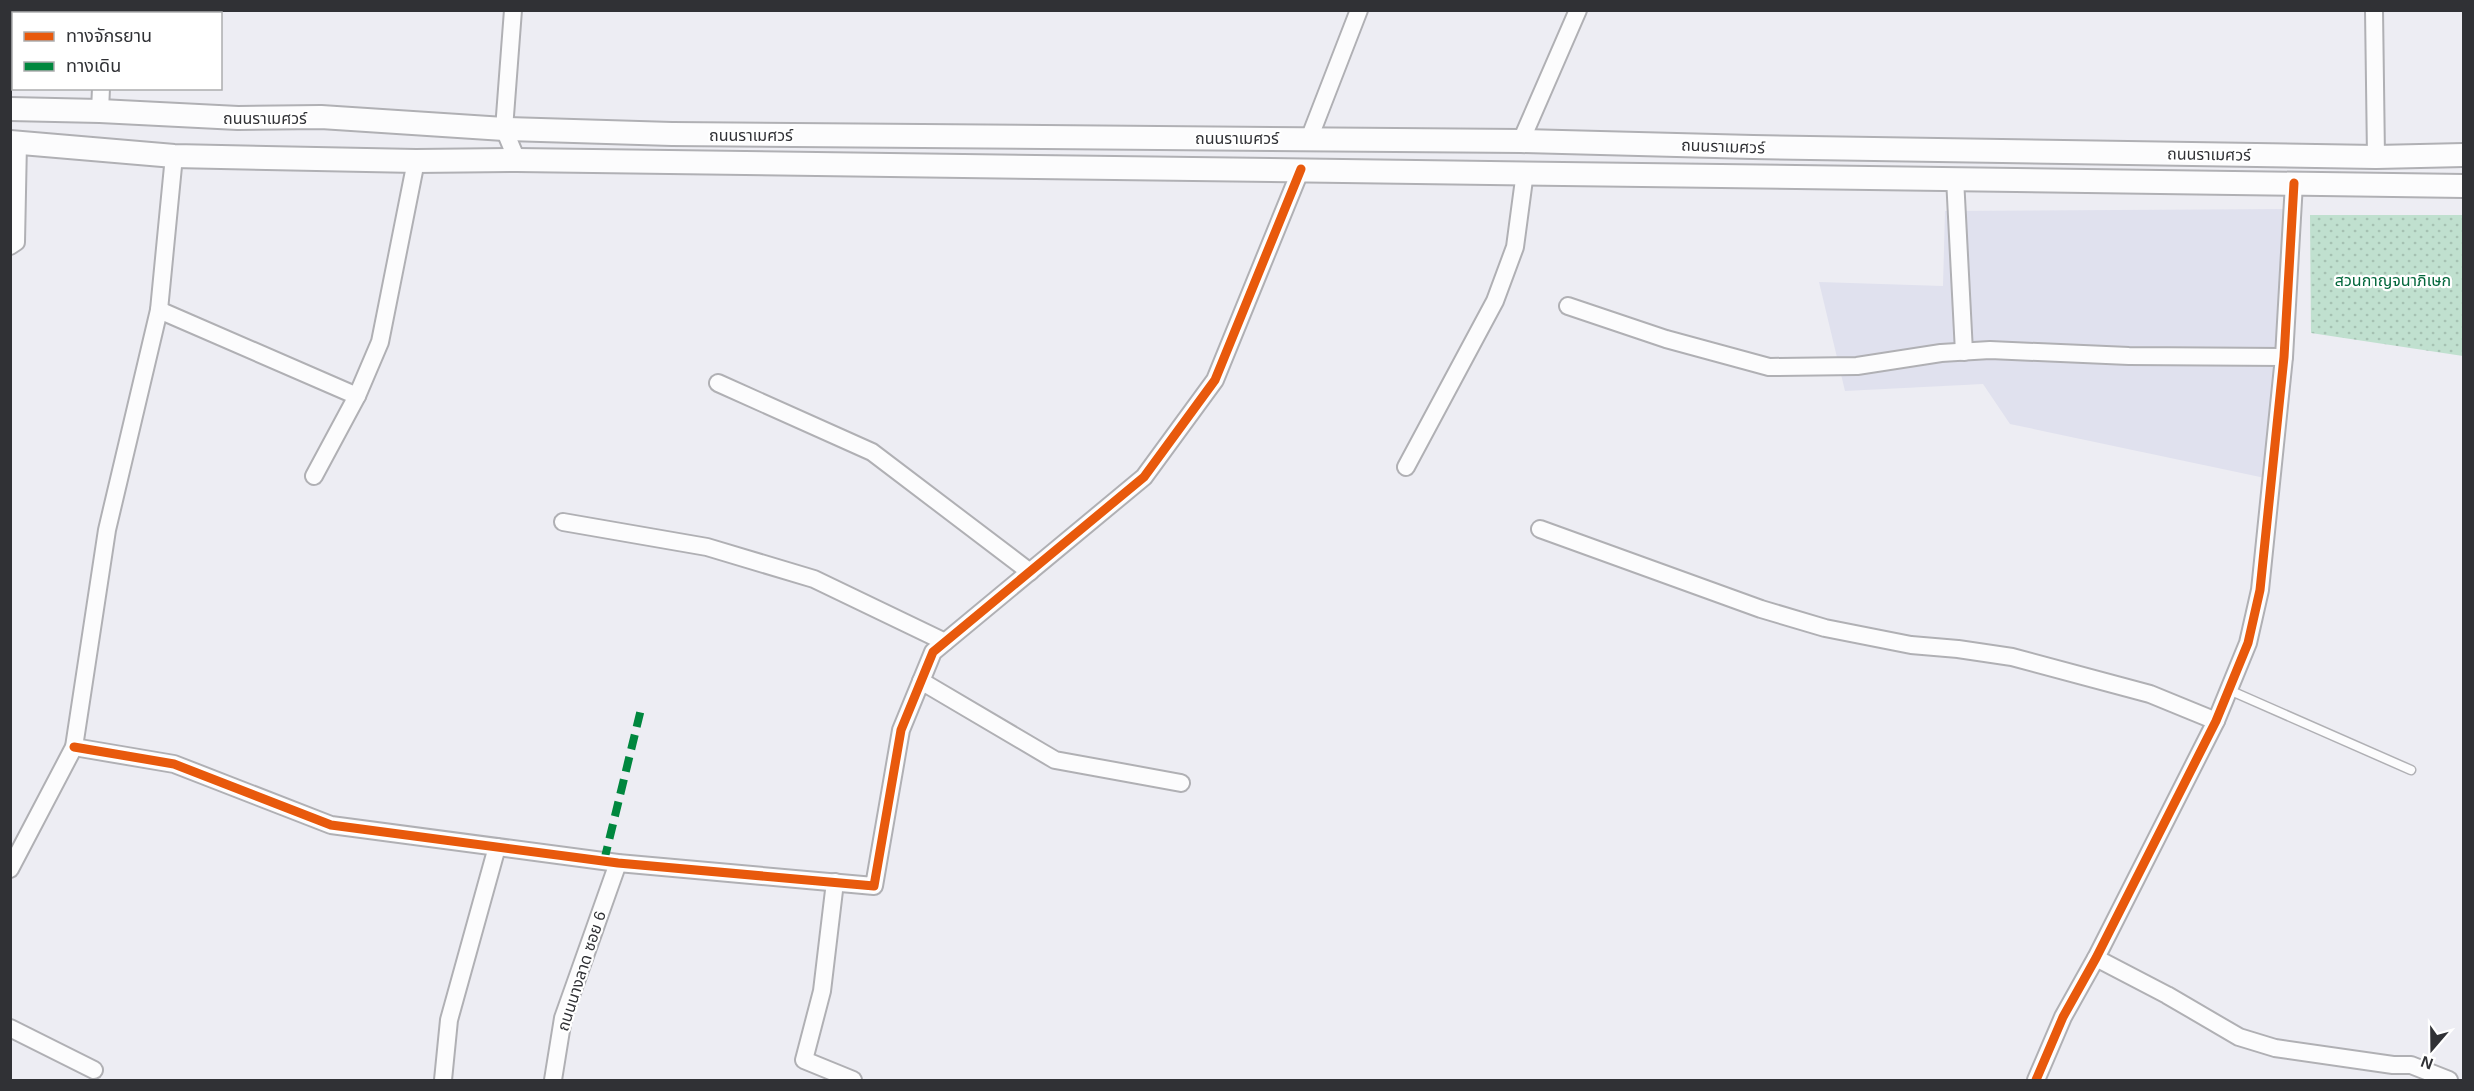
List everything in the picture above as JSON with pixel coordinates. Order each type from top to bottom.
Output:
[{"type":"main road","name":"ถนนราเมศวร์","points":[[10,109],[101,100],[238,118],[321,117],[504,129],[683,134],[1521,141],[1765,148],[2376,157],[2463,155]]},
{"type":"main road","name":"ถนนราเมศวร์","points":[[14,142],[174,156],[416,161],[517,160],[1301,169],[2463,186]]},
{"type":"street","points":[[513,10],[504,129],[517,160]]},
{"type":"street","points":[[1310,139],[1359,10]]},
{"type":"street","points":[[1521,141],[1578,10]]},
{"type":"street","points":[[2374,10],[2376,157]]},
{"type":"street","points":[[10,246],[16,242],[14,142]]},
{"type":"street","points":[[10,869],[74,747],[107,530],[159,310],[174,156]]},
{"type":"street","points":[[314,476],[357,396],[380,342],[416,161]]},
{"type":"street","points":[[74,747],[174,764],[331,825],[618,863],[874,886],[901,730],[933,652],[1144,477],[1215,380],[1301,169]]},
{"type":"street","points":[[1406,467],[1495,301],[1515,247],[1525,172]]},
{"type":"street","points":[[1954,178],[1964,351]]},
{"type":"street","points":[[2036,1080],[2063,1017],[2096,958],[2216,721],[2248,644],[2260,590],[2284,357],[2294,183]]},
{"type":"street","points":[[1568,306],[1666,339],[1769,367],[1857,366],[1941,352],[1990,350],[2129,356],[2284,357]]},
{"type":"street","points":[[159,310],[357,396]]},
{"type":"street","points":[[718,383],[872,452],[1030,572]]},
{"type":"street","points":[[563,522],[706,547],[814,579],[945,642]]},
{"type":"street","points":[[1540,529],[1761,609],[1815,625],[1911,645],[2012,657],[2150,694],[2216,721]]},
{"type":"street","points":[[921,681],[1055,759],[1181,783]]},
{"type":"street","points":[[443,1080],[449,1020],[497,847]]},
{"type":"street","name":"ถนนนางลาด ซอย 6","points":[[553,1080],[563,1018],[618,863]]},
{"type":"street","points":[[835,882],[822,991],[804,1060],[854,1080]]},
{"type":"street","points":[[2096,958],[2167,995],[2239,1037],[2275,1048],[2390,1073],[2411,1065],[2449,1080]]},
{"type":"street","points":[[10,1028],[94,1070]]},
{"type":"lane","points":[[2229,690],[2411,770]]},
{"type":"shaded area","points":[[2286,209],[2265,478],[2010,424],[1983,384],[1845,391],[1819,282],[1943,286],[1945,211]]},
{"type":"green space","name":"สวนกาญจนาภิเษก","points":[[2310,215],[2463,215],[2463,356],[2311,333]]},
{"type":"marked path","points":[[604,861],[642,705]]},
{"type":"cycle path","points":[[74,747],[174,764],[331,825],[618,863],[874,886],[901,730],[933,652],[1144,477],[1215,380],[1301,169]]},
{"type":"cycle path","points":[[2036,1080],[2063,1017],[2096,958],[2216,721],[2248,643],[2260,590],[2284,357],[2294,183]]}]
